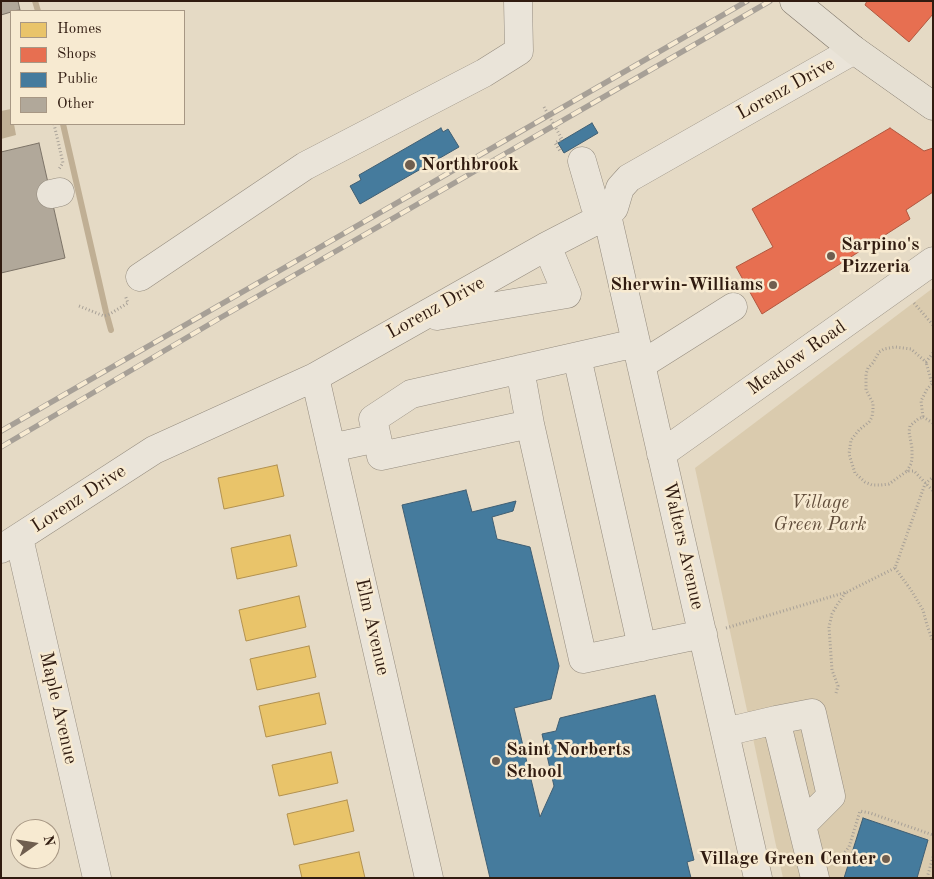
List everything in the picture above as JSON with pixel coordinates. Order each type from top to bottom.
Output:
[{"type":"main road","points":[[794,1],[854,50],[933,106]]},
{"type":"street","points":[[140,277],[305,166],[484,73],[519,51],[518,1]]},
{"type":"street","name":"Lorenz Drive","points":[[10,543],[154,450],[315,377],[547,246],[607,215],[614,208],[620,188],[629,178],[854,50]]},
{"type":"street","points":[[573,159],[595,206],[607,215]]},
{"type":"street","name":"Walters Avenue","points":[[607,215],[662,454],[714,631],[725,732],[758,878]]},
{"type":"street","points":[[417,319],[567,294],[547,246]]},
{"type":"street","name":"Meadow Road","points":[[662,454],[933,261]]},
{"type":"street","points":[[530,424],[381,456],[373,419],[411,394],[577,357],[639,354],[733,307]]},
{"type":"street","points":[[577,357],[642,647]]},
{"type":"street","points":[[520,369],[530,424],[583,659],[714,631]]},
{"type":"street","name":"Elm Avenue","points":[[315,377],[429,878]]},
{"type":"street","points":[[331,448],[377,438]]},
{"type":"street","name":"Maple Avenue","points":[[10,543],[97,878]]},
{"type":"street","points":[[725,732],[812,713],[831,796],[802,825]]},
{"type":"street","points":[[776,720],[802,825],[823,873]]},
{"type":"path","points":[[544,107],[562,139],[555,144],[573,159]]},
{"type":"path","points":[[54,125],[63,163],[56,187]]},
{"type":"path","points":[[910,298],[933,326]]},
{"type":"path","points":[[80,306],[106,315],[123,305]]},
{"type":"path","points":[[923,417],[921,401],[926,389],[932,383],[926,362],[911,349],[889,348],[879,352],[868,368],[865,382],[866,390],[872,403],[872,418],[851,440],[849,454],[855,473],[865,482],[881,486],[889,484],[907,472],[914,471],[933,491]]},
{"type":"path","points":[[926,362],[933,354]]},
{"type":"path","points":[[907,472],[912,459],[910,426],[923,417]]},
{"type":"path","points":[[923,417],[933,423]]},
{"type":"path","points":[[714,631],[847,592],[894,568],[925,484],[933,477]]},
{"type":"path","points":[[894,568],[923,610],[933,642]]},
{"type":"path","points":[[836,693],[838,686],[832,670],[829,627],[837,604],[847,592]]},
{"type":"path","points":[[823,873],[849,847],[860,811],[933,835]]},
{"type":"path","points":[[927,878],[933,857]]},
{"type":"green space","name":"Village Green Park","points":[[933,288],[933,878],[783,878],[695,468]]},
{"type":"shaded area","points":[[10,109],[10,125],[14,125],[16,135],[1,139],[1,111]]},
{"type":"building: Homes","points":[[277,465],[284,496],[224,509],[218,478]]},
{"type":"building: Homes","points":[[290,535],[297,566],[237,579],[231,548]]},
{"type":"building: Homes","points":[[299,596],[306,627],[246,641],[239,610]]},
{"type":"building: Homes","points":[[309,646],[316,677],[257,690],[250,659]]},
{"type":"building: Homes","points":[[319,693],[326,724],[266,737],[259,706]]},
{"type":"building: Homes","points":[[331,752],[338,783],[279,796],[272,765]]},
{"type":"building: Homes","points":[[347,800],[354,831],[294,845],[287,814]]},
{"type":"building: Homes","points":[[359,852],[365,878],[302,878],[299,865]]},
{"type":"building: Shops","points":[[867,1],[933,1],[933,14],[909,42],[865,5]]},
{"type":"building: Shops","points":[[890,128],[924,151],[933,148],[933,192],[906,210],[910,219],[762,314],[736,267],[773,247],[752,209]]},
{"type":"building: Public","points":[[592,123],[598,133],[564,153],[558,143]]},
{"type":"building: Public","points":[[441,128],[443,132],[448,129],[459,147],[360,204],[350,186],[361,180],[359,175]]},
{"type":"building: Public","points":[[466,490],[472,512],[516,501],[513,511],[492,517],[497,539],[530,547],[559,666],[551,699],[514,708],[540,817],[554,786],[542,734],[556,731],[560,718],[655,695],[694,860],[687,862],[691,878],[490,878],[402,505]]},
{"type":"building: Public","name":"Village Green Center","points":[[863,818],[928,840],[917,878],[844,878]]},
{"type":"building: Other","points":[[1,1],[18,1],[20,10],[10,10],[10,12],[1,15]]},
{"type":"building: Other","points":[[39,143],[65,258],[1,273],[1,152]]},
{"type":"waterway","points":[[35,1],[38,10]]},
{"type":"waterway","points":[[63,125],[111,330]]},
{"type":"railway","points":[[1,431],[747,1]]},
{"type":"railway","points":[[1,447],[220,318],[770,1]]},
{"type":"place","name":"Northbrook","points":[[410,165]]},
{"type":"place","name":"Sarpino's Pizzeria","points":[[831,256]]},
{"type":"place","name":"Sherwin-Williams","points":[[773,285]]},
{"type":"place","name":"Saint Norberts School","points":[[496,761]]},
{"type":"place","name":"Village Green Center","points":[[886,859]]}]
